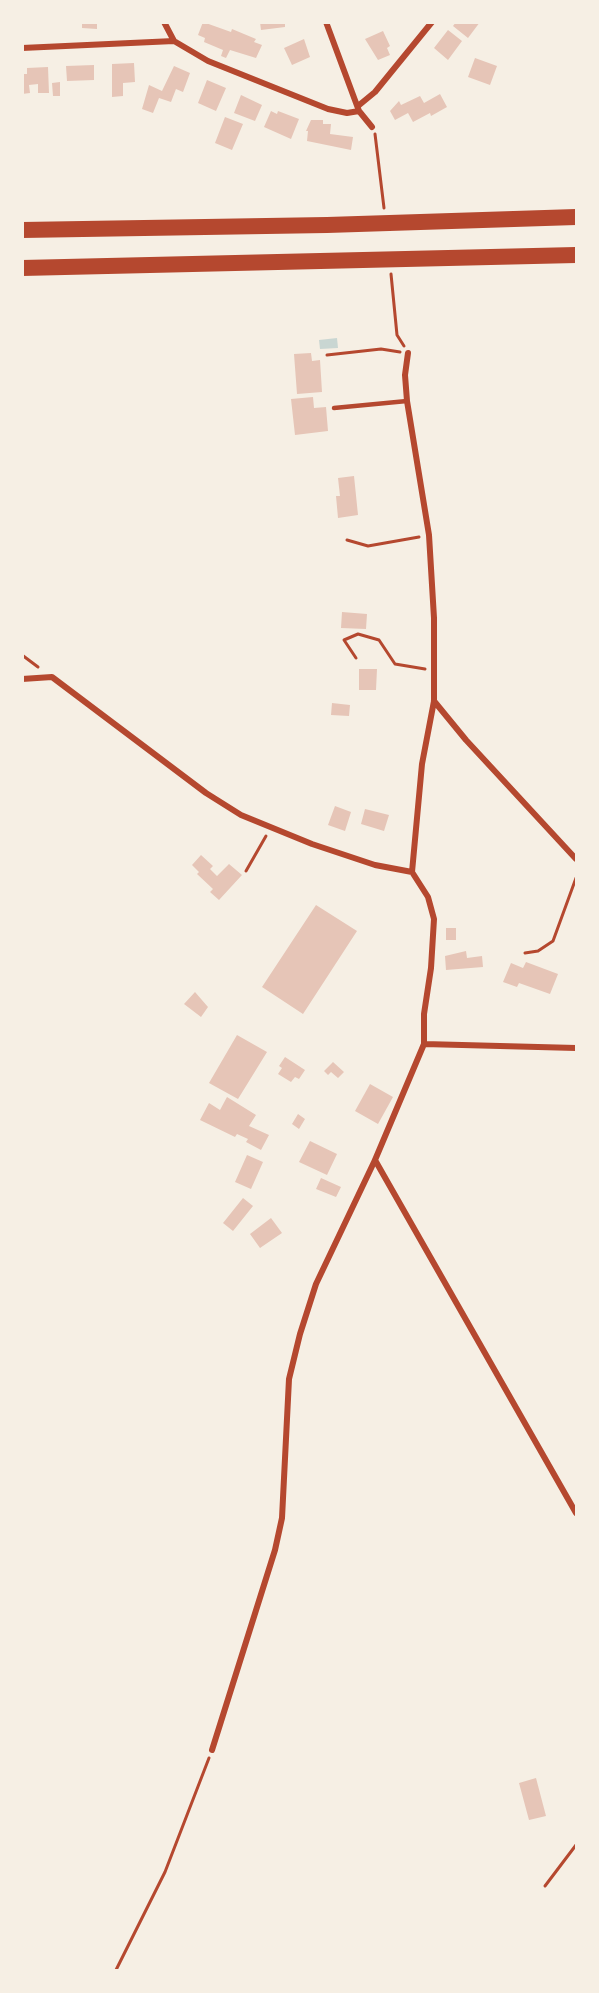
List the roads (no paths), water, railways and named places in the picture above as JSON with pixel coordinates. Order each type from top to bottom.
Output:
[{"type":"highway","points":[[22,230],[327,225],[576,217]]},
{"type":"highway","points":[[22,268],[576,255]]},
{"type":"street","points":[[164,22],[174,41]]},
{"type":"street","points":[[326,22],[359,108],[372,127]]},
{"type":"street","points":[[22,48],[174,41],[229,70],[328,109],[346,112],[359,108],[375,92],[432,22]]},
{"type":"street","points":[[212,1750],[275,1550],[282,1518],[289,1379],[300,1334],[316,1284],[375,1160],[424,1044],[424,1014],[431,968],[434,918],[428,897],[412,872],[422,764],[434,701],[434,618],[429,535],[407,401],[405,375],[408,353]]},
{"type":"street","points":[[22,678],[52,677],[206,793],[241,815],[270,828],[375,865],[412,872]]},
{"type":"street","points":[[434,701],[466,740],[576,859]]},
{"type":"street","points":[[424,1044],[576,1048]]},
{"type":"street","points":[[375,1160],[576,1513]]},
{"type":"lane","points":[[334,408],[407,401]]}]
